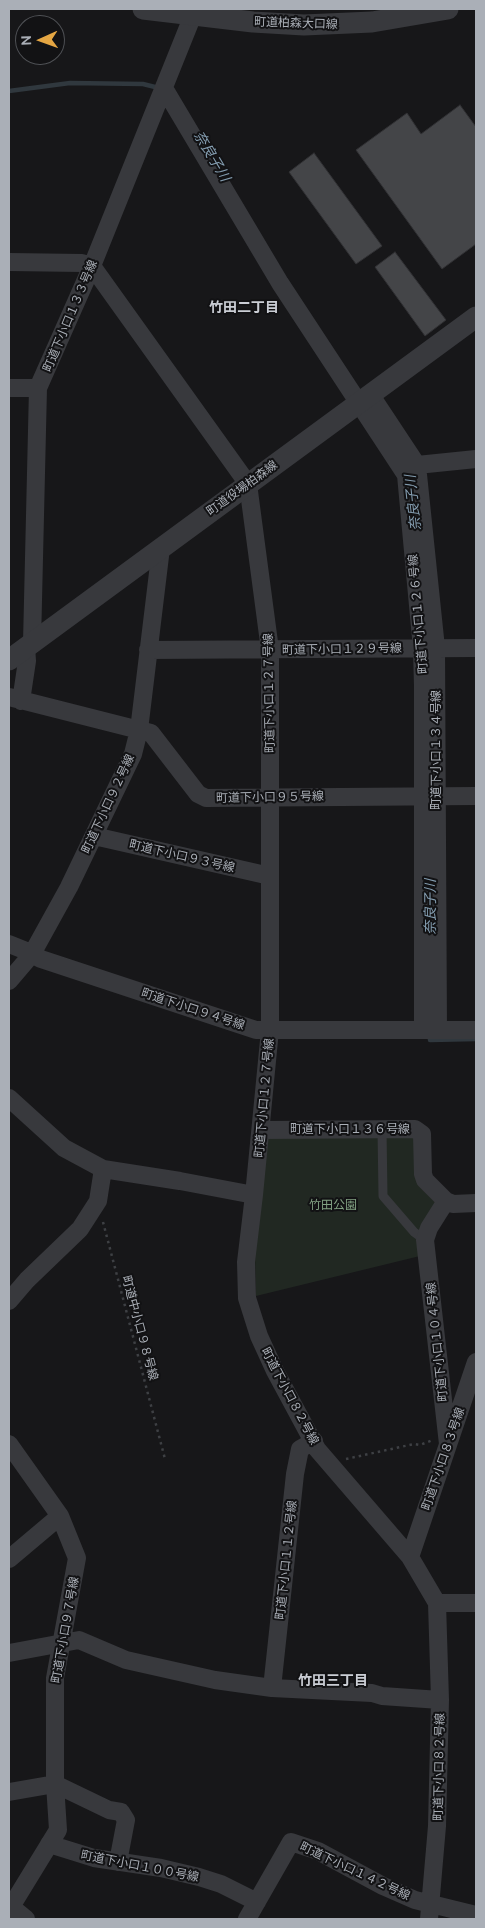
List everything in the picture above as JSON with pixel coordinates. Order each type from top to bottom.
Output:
[{"type":"street","name":"町道柏森大口線","points":[[144,9],[195,12],[266,24],[330,25],[372,22],[448,9]]},
{"type":"street","name":"町道下小口１３３号線","points":[[15,699],[27,662],[29,645],[38,388],[92,266],[195,12]]},
{"type":"street","name":"町道下小口１２６号線","points":[[164,88],[280,283],[365,398],[406,475],[429,648]]},
{"type":"street","points":[[9,262],[82,263],[92,266]]},
{"type":"street","name":"町道下小口１２７号線","points":[[92,266],[248,484],[270,650],[270,1030],[254,1195]]},
{"type":"street","name":"町道役場柏森線","points":[[9,660],[476,317]]},
{"type":"street","points":[[9,388],[38,388]]},
{"type":"street","name":"町道下小口１３４号線","points":[[365,398],[417,465],[429,648],[430,796]]},
{"type":"street","points":[[417,465],[476,459]]},
{"type":"street","name":"町道下小口９２号線","points":[[9,981],[32,954],[70,887],[133,754],[139,730],[161,548]]},
{"type":"street","name":"町道下小口１２９号線","points":[[148,650],[476,648]]},
{"type":"street","name":"町道下小口９５号線","points":[[15,699],[151,733],[198,794],[206,798],[270,796],[476,796]]},
{"type":"street","points":[[430,796],[430,1030]]},
{"type":"street","name":"町道下小口９３号線","points":[[94,836],[270,876]]},
{"type":"street","name":"町道下小口９４号線","points":[[9,944],[41,959],[256,1030],[476,1030]]},
{"type":"street","points":[[9,1098],[64,1148],[103,1169],[180,1180],[254,1195]]},
{"type":"street","name":"町道下小口１３６号線","points":[[261,1130],[415,1129],[422,1134],[423,1177],[446,1200]]},
{"type":"street","points":[[9,1301],[27,1280],[80,1229],[98,1201],[103,1169]]},
{"type":"street","name":"町道下小口８２号線","points":[[254,1195],[246,1262],[247,1298],[259,1336],[275,1371],[314,1442],[410,1556],[437,1603],[440,1700],[438,1826],[429,1912]]},
{"type":"street","points":[[425,1240],[429,1228],[446,1200],[453,1204],[476,1203]]},
{"type":"street","name":"町道下小口１０４号線","points":[[425,1240],[448,1440]]},
{"type":"street","name":"町道下小口８３号線","points":[[410,1556],[476,1362]]},
{"type":"street","name":"町道下小口１１２号線","points":[[272,1688],[294,1474],[300,1449],[314,1442]]},
{"type":"street","name":"町道下小口９７号線","points":[[9,1444],[60,1516],[78,1558],[56,1678],[55,1784],[58,1830],[9,1907]]},
{"type":"street","points":[[9,1560],[60,1516]]},
{"type":"street","points":[[437,1603],[476,1603]]},
{"type":"street","points":[[9,1653],[79,1640],[126,1660],[215,1680],[272,1688],[372,1693],[382,1696],[440,1700]]},
{"type":"street","points":[[9,1792],[55,1784],[109,1810],[121,1812],[126,1820],[118,1862]]},
{"type":"street","name":"町道下小口１４２号線","points":[[247,1919],[291,1842],[318,1851],[429,1912],[476,1915]]},
{"type":"street","name":"町道下小口１００号線","points":[[48,1844],[94,1858],[161,1868],[199,1877],[221,1884],[257,1902]]},
{"type":"street","points":[[9,1907],[26,1919]]},
{"type":"lane","points":[[382,1129],[383,1196],[414,1232],[425,1240]]},
{"type":"path","name":"町道中小口９８号線","points":[[98,1201],[165,1459]]},
{"type":"path","points":[[330,1462],[414,1444],[420,1445],[448,1440]]},
{"type":"green space","name":"竹田公園","points":[[414,1134],[437,1197],[420,1256],[256,1296],[255,1256],[268,1138]]},
{"type":"building","points":[[460,105],[476,127],[476,244],[442,269],[356,150],[407,113],[421,134]]},
{"type":"building","points":[[314,153],[382,246],[356,264],[289,172]]},
{"type":"building","points":[[395,252],[446,320],[425,336],[375,267]]},
{"type":"waterway","name":"奈良子川","points":[[9,91],[70,83],[143,84],[159,88]]},
{"type":"waterway","name":"奈良子川","points":[[430,1034],[430,1040],[476,1039]]},
{"type":"district","name":"竹田二丁目","points":[[244,307]]},
{"type":"district","name":"竹田三丁目","points":[[333,1680]]}]
